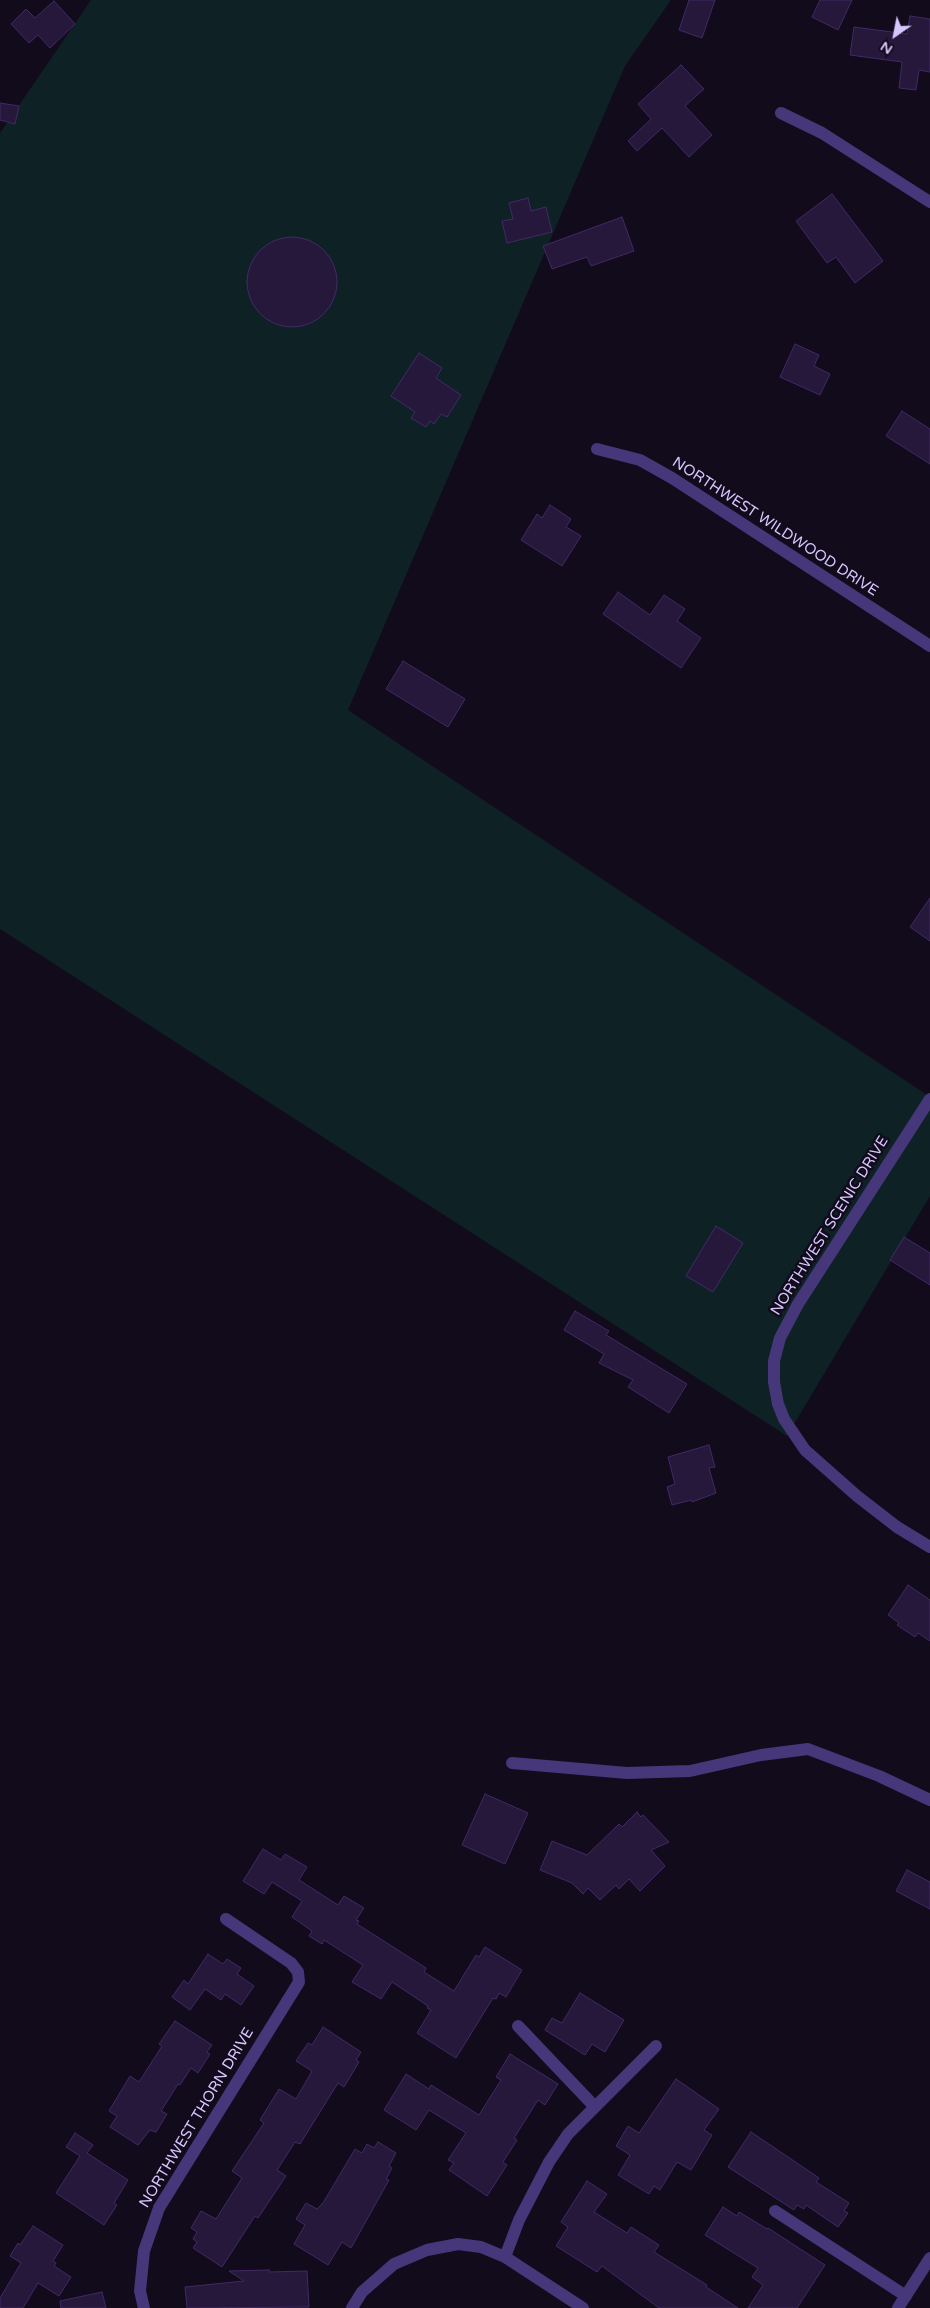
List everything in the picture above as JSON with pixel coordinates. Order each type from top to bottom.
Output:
[{"type":"street","points":[[781,113],[822,133],[930,202]]},
{"type":"street","name":"NORTHWEST WILDWOOD DRIVE","points":[[597,449],[640,460],[672,478],[930,646]]},
{"type":"street","name":"NORTHWEST SCENIC DRIVE","points":[[930,1099],[798,1304],[780,1338],[774,1361],[774,1382],[778,1404],[784,1418],[805,1450],[897,1527],[930,1547]]},
{"type":"street","points":[[512,1763],[627,1773],[690,1771],[761,1755],[808,1749],[879,1776],[930,1800]]},
{"type":"street","name":"NORTHWEST THORN DRIVE","points":[[144,2308],[140,2291],[144,2251],[159,2208],[299,1982],[298,1972],[291,1963],[226,1919]]},
{"type":"street","points":[[518,2026],[595,2107]]},
{"type":"street","points":[[505,2257],[519,2220],[548,2162],[568,2134],[656,2046]]},
{"type":"street","points":[[776,2211],[906,2296]]},
{"type":"street","points":[[352,2308],[362,2292],[394,2264],[427,2250],[458,2244],[481,2248],[505,2257],[583,2308]]},
{"type":"street","points":[[898,2308],[930,2258]]},
{"type":"green space","points":[[91,0],[671,0],[625,66],[348,710],[930,1097],[930,1196],[787,1436],[0,929],[0,133]]},
{"type":"building","points":[[689,0],[715,0],[702,38],[679,30]]},
{"type":"building","points":[[820,0],[852,0],[838,30],[812,17]]},
{"type":"building","points":[[54,1],[75,24],[50,48],[38,35],[29,43],[11,24],[26,9],[35,18]]},
{"type":"building","points":[[910,16],[930,19],[930,72],[919,70],[916,90],[899,88],[902,62],[850,55],[854,27],[907,34]]},
{"type":"building","points":[[681,65],[704,89],[685,106],[712,135],[689,157],[662,128],[637,151],[628,141],[651,119],[638,104]]},
{"type":"building","points":[[0,103],[19,106],[15,124],[0,120]]},
{"type":"building","points":[[832,194],[883,261],[855,283],[836,257],[827,263],[796,221]]},
{"type":"building","points":[[528,198],[531,211],[546,207],[552,232],[507,243],[502,221],[513,219],[509,203]]},
{"type":"building","points":[[622,217],[634,251],[591,266],[587,257],[552,269],[543,246]]},
{"type":"building","points":[[292,237],[309,241],[324,250],[333,265],[337,282],[333,299],[324,314],[309,323],[292,327],[275,323],[260,314],[251,299],[247,282],[251,265],[260,250],[275,241]]},
{"type":"building","points":[[795,344],[819,355],[814,366],[830,374],[820,395],[780,377]]},
{"type":"building","points":[[419,353],[442,368],[436,378],[461,395],[447,417],[441,414],[434,424],[430,421],[426,427],[411,418],[415,412],[391,396]]},
{"type":"building","points":[[902,411],[930,429],[930,464],[886,436]]},
{"type":"building","points":[[550,505],[571,519],[566,527],[581,536],[562,566],[521,540],[537,514],[542,518]]},
{"type":"building","points":[[618,592],[650,615],[664,595],[685,609],[677,621],[701,638],[681,668],[603,614]]},
{"type":"building","points":[[403,661],[465,699],[448,727],[386,689]]},
{"type":"building","points":[[930,898],[930,941],[910,927]]},
{"type":"building","points":[[716,1226],[743,1243],[713,1292],[686,1276]]},
{"type":"building","points":[[904,1237],[930,1253],[930,1285],[890,1260]]},
{"type":"building","points":[[575,1311],[609,1331],[606,1335],[687,1384],[669,1413],[628,1387],[633,1380],[599,1363],[604,1354],[564,1330]]},
{"type":"building","points":[[709,1445],[715,1467],[709,1468],[716,1493],[692,1502],[691,1500],[672,1505],[667,1487],[675,1484],[668,1457]]},
{"type":"building","points":[[908,1585],[930,1600],[930,1641],[918,1633],[915,1637],[897,1625],[899,1623],[888,1615]]},
{"type":"building","points":[[485,1794],[528,1813],[505,1864],[462,1845]]},
{"type":"building","points":[[637,1812],[641,1817],[643,1815],[669,1842],[651,1850],[665,1866],[640,1891],[629,1879],[619,1889],[616,1885],[600,1900],[588,1888],[583,1894],[572,1883],[540,1870],[552,1841],[587,1855],[619,1824],[622,1827]]},
{"type":"building","points":[[263,1849],[281,1860],[285,1854],[307,1867],[299,1880],[338,1905],[344,1896],[364,1908],[356,1920],[359,1921],[357,1924],[426,1968],[424,1972],[454,1991],[476,1955],[479,1957],[485,1947],[522,1970],[506,1997],[499,1993],[496,1999],[493,1998],[456,2058],[417,2033],[431,2010],[427,2008],[428,2006],[392,1982],[381,1999],[352,1982],[363,1965],[324,1940],[322,1944],[309,1936],[312,1931],[292,1917],[302,1901],[272,1882],[264,1894],[243,1881]]},
{"type":"building","points":[[907,1870],[930,1882],[930,1909],[896,1891]]},
{"type":"building","points":[[208,1954],[223,1964],[227,1959],[241,1968],[237,1974],[254,1986],[241,2005],[225,1994],[221,2000],[205,1989],[190,2010],[172,1997],[184,1980],[188,1984]]},
{"type":"building","points":[[580,1993],[624,2020],[605,2052],[592,2044],[585,2055],[545,2030],[552,2018],[562,2023]]},
{"type":"building","points":[[175,2021],[212,2045],[207,2052],[210,2054],[198,2073],[191,2068],[180,2085],[178,2084],[161,2111],[167,2114],[156,2132],[150,2130],[138,2145],[110,2127],[117,2116],[109,2111],[130,2076],[139,2082],[162,2046],[159,2044]]},
{"type":"building","points":[[323,2027],[361,2052],[356,2060],[359,2062],[344,2087],[338,2083],[300,2144],[295,2142],[277,2170],[286,2176],[258,2218],[255,2216],[222,2267],[193,2248],[197,2242],[193,2239],[197,2232],[191,2228],[201,2211],[216,2219],[242,2178],[232,2171],[264,2123],[260,2120],[279,2089],[296,2099],[312,2071],[296,2061],[308,2043],[312,2045]]},
{"type":"building","points":[[510,2054],[558,2084],[545,2105],[538,2100],[514,2138],[517,2140],[503,2162],[507,2165],[487,2196],[449,2170],[454,2163],[448,2160],[466,2133],[429,2110],[416,2130],[384,2110],[406,2074],[429,2089],[431,2085],[479,2115],[501,2080],[496,2077]]},
{"type":"building","points":[[676,2079],[719,2109],[704,2130],[712,2135],[691,2170],[677,2162],[660,2190],[654,2186],[649,2194],[618,2175],[630,2155],[616,2146],[628,2126],[639,2133]]},
{"type":"building","points":[[751,2132],[819,2178],[816,2182],[849,2203],[844,2211],[848,2213],[838,2227],[806,2205],[804,2209],[797,2205],[794,2210],[728,2167]]},
{"type":"building","points":[[75,2133],[93,2145],[87,2153],[128,2180],[114,2203],[117,2205],[104,2225],[56,2193],[80,2156],[66,2147]]},
{"type":"building","points":[[378,2142],[396,2153],[389,2166],[392,2168],[386,2179],[389,2180],[351,2248],[342,2242],[328,2265],[294,2244],[305,2225],[296,2219],[306,2203],[317,2209],[323,2203],[355,2149],[362,2153],[367,2144],[374,2148]]},
{"type":"building","points":[[587,2181],[607,2194],[594,2212],[627,2233],[631,2227],[659,2245],[654,2252],[707,2285],[706,2287],[738,2308],[659,2308],[602,2266],[597,2272],[556,2246],[568,2227],[561,2222]]},
{"type":"building","points":[[723,2207],[737,2216],[739,2212],[768,2228],[825,2265],[797,2308],[748,2308],[763,2285],[752,2277],[758,2268],[705,2235]]},
{"type":"building","points":[[33,2226],[63,2245],[53,2261],[56,2263],[54,2266],[71,2277],[59,2296],[38,2283],[23,2308],[0,2308],[0,2298],[21,2263],[10,2256],[18,2243],[20,2245]]},
{"type":"building","points":[[269,2270],[269,2272],[307,2271],[309,2307],[187,2308],[185,2287],[244,2281],[229,2271]]},
{"type":"building","points":[[102,2292],[106,2308],[61,2308],[60,2301]]}]
